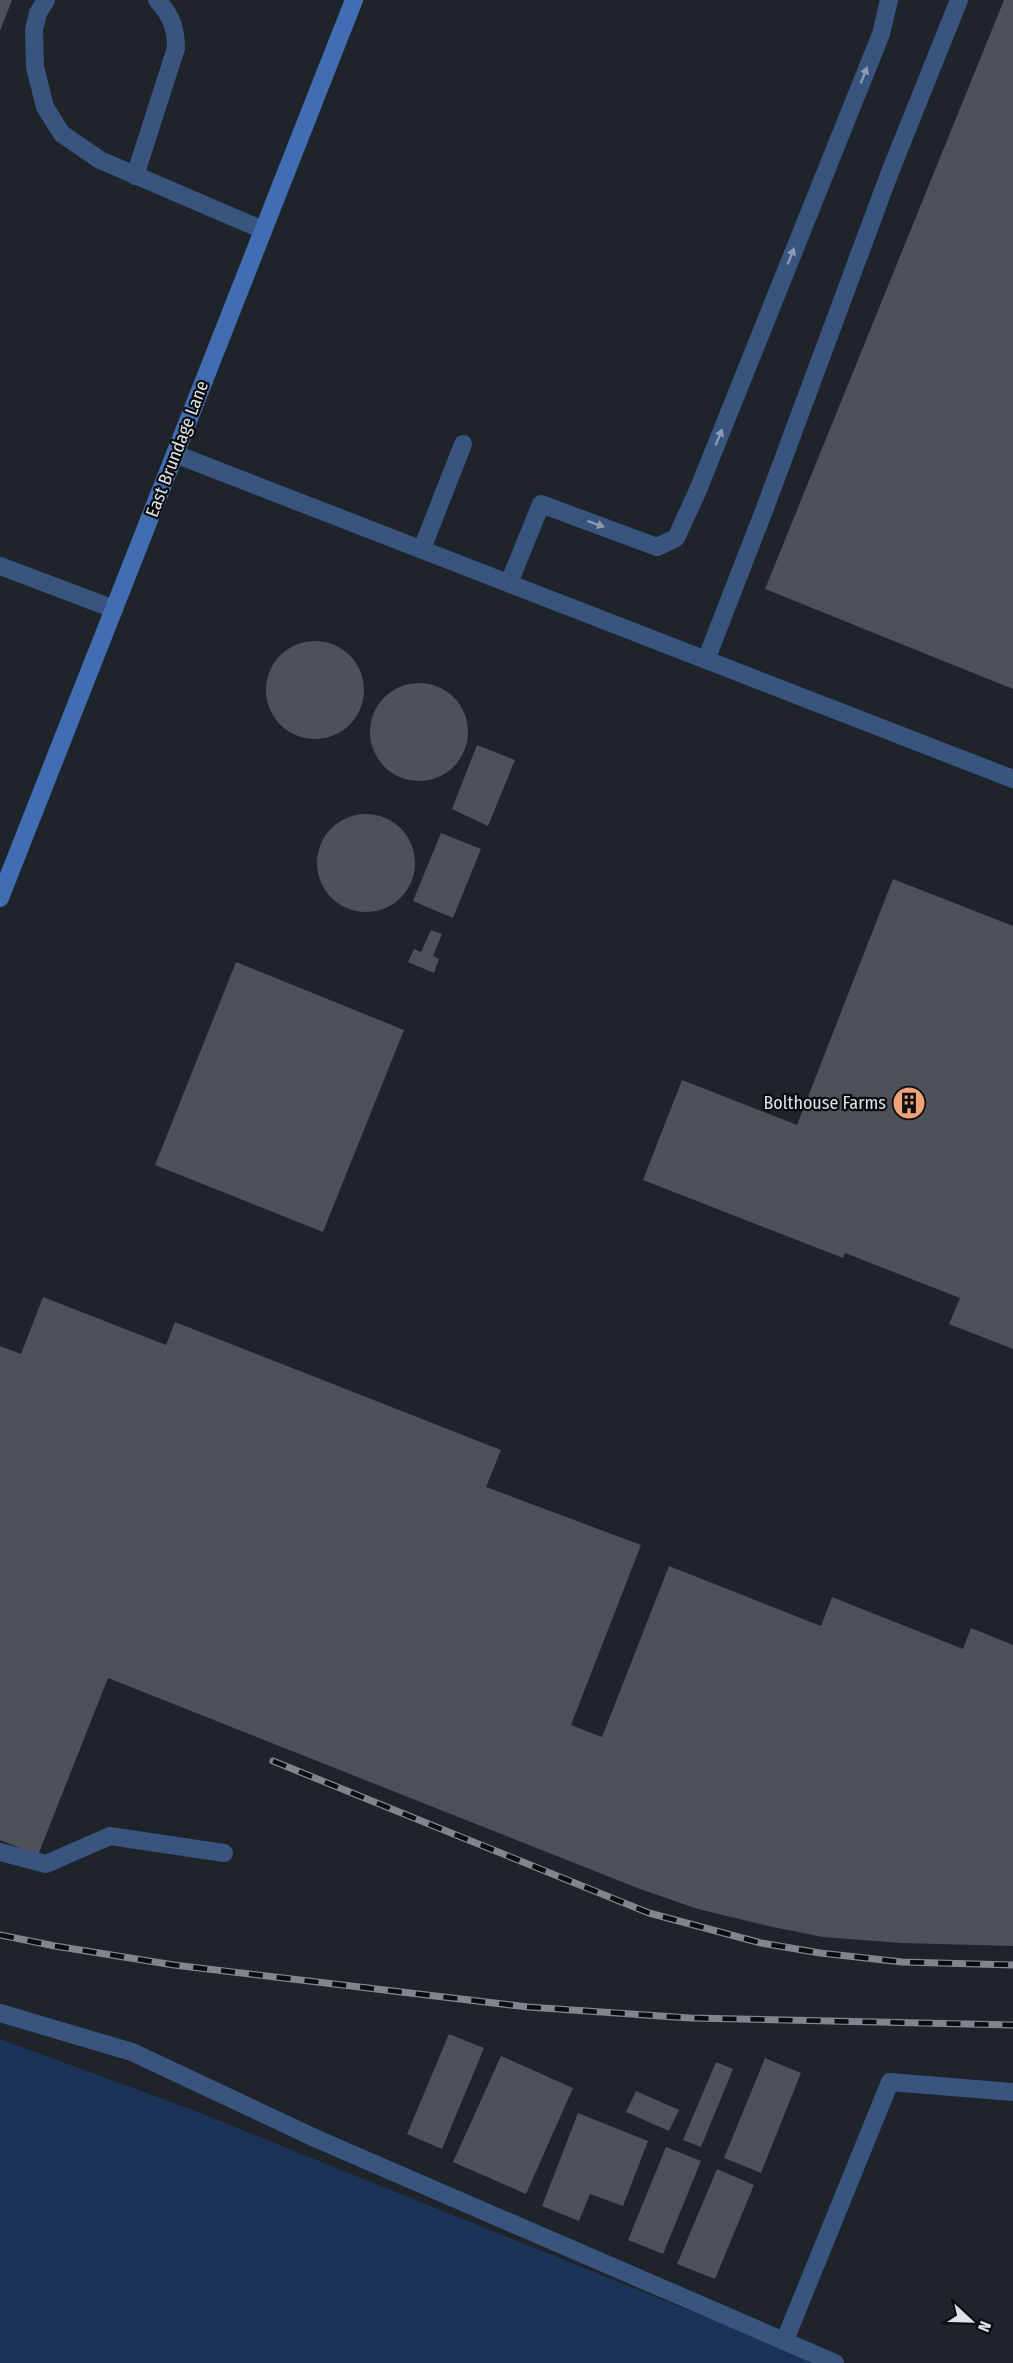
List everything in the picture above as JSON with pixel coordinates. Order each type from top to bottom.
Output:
[{"type":"main road","name":"East Brundage Lane","points":[[0,898],[354,0]]},
{"type":"lane","points":[[46,0],[38,13],[34,30],[35,67],[45,108],[62,134],[100,160],[263,230]]},
{"type":"lane","points":[[135,176],[176,48],[173,21],[157,0]]},
{"type":"lane","points":[[509,583],[541,504],[657,546],[676,538],[698,490],[881,34],[888,0]]},
{"type":"lane","points":[[706,660],[890,172],[959,0]]},
{"type":"lane","points":[[422,549],[463,444]]},
{"type":"lane","points":[[175,454],[1013,778]]},
{"type":"lane","points":[[0,566],[114,609]]},
{"type":"lane","points":[[0,1852],[46,1864],[110,1836],[224,1853]]},
{"type":"lane","points":[[0,2013],[132,2052],[328,2144],[835,2363]]},
{"type":"lane","points":[[785,2340],[890,2082],[1013,2092]]},
{"type":"shaded area","points":[[0,2039],[193,2110],[819,2363],[0,2363]]},
{"type":"building","points":[[0,0],[12,0],[0,31]]},
{"type":"building","points":[[1004,0],[1013,0],[1013,689],[765,589]]},
{"type":"building","points":[[315,641],[334,645],[350,655],[360,671],[364,690],[360,709],[350,725],[334,735],[315,739],[296,735],[280,725],[270,709],[266,690],[270,671],[280,655],[296,645]]},
{"type":"building","points":[[419,683],[438,687],[454,697],[464,713],[468,732],[464,751],[454,767],[438,777],[419,781],[400,777],[384,767],[374,751],[370,732],[374,713],[384,697],[400,687]]},
{"type":"building","points":[[477,745],[515,760],[488,826],[452,809]]},
{"type":"building","points":[[366,814],[385,818],[401,828],[411,844],[415,863],[411,882],[401,898],[385,908],[366,912],[347,908],[331,898],[321,882],[317,863],[321,844],[331,828],[347,818]]},
{"type":"building","points":[[441,833],[481,849],[453,918],[413,901]]},
{"type":"building","name":"Bolthouse Farms","points":[[893,879],[1013,926],[1013,1349],[949,1324],[960,1298],[845,1253],[843,1258],[643,1180],[682,1080],[797,1125]]},
{"type":"building","points":[[431,930],[442,934],[433,956],[439,959],[434,973],[408,962],[414,949],[421,952]]},
{"type":"building","points":[[236,962],[404,1030],[323,1232],[155,1165]]},
{"type":"building","points":[[43,1297],[166,1345],[175,1322],[501,1450],[486,1487],[641,1545],[571,1725],[602,1737],[669,1566],[821,1626],[832,1597],[963,1649],[971,1628],[1013,1645],[1013,1946],[901,1943],[823,1937],[698,1909],[640,1889],[108,1678],[38,1855],[0,1840],[0,1346],[21,1354]]},
{"type":"building","points":[[449,2034],[484,2048],[442,2149],[407,2134]]},
{"type":"building","points":[[501,2056],[573,2088],[526,2194],[453,2162]]},
{"type":"building","points":[[765,2058],[801,2073],[761,2173],[724,2158]]},
{"type":"building","points":[[716,2062],[733,2069],[701,2147],[683,2140]]},
{"type":"building","points":[[636,2091],[679,2110],[669,2131],[626,2112]]},
{"type":"building","points":[[578,2113],[648,2141],[623,2206],[590,2194],[579,2221],[542,2206]]},
{"type":"building","points":[[666,2147],[701,2161],[663,2254],[628,2240]]},
{"type":"building","points":[[717,2169],[754,2185],[715,2279],[677,2264]]},
{"type":"railway","points":[[273,1761],[649,1913],[761,1943],[820,1953],[902,1962],[1013,1965]]},
{"type":"railway","points":[[0,1935],[174,1965],[528,2007],[690,2018],[1013,2025]]},
{"type":"place","name":"Bolthouse Farms","points":[[909,1103]]}]
